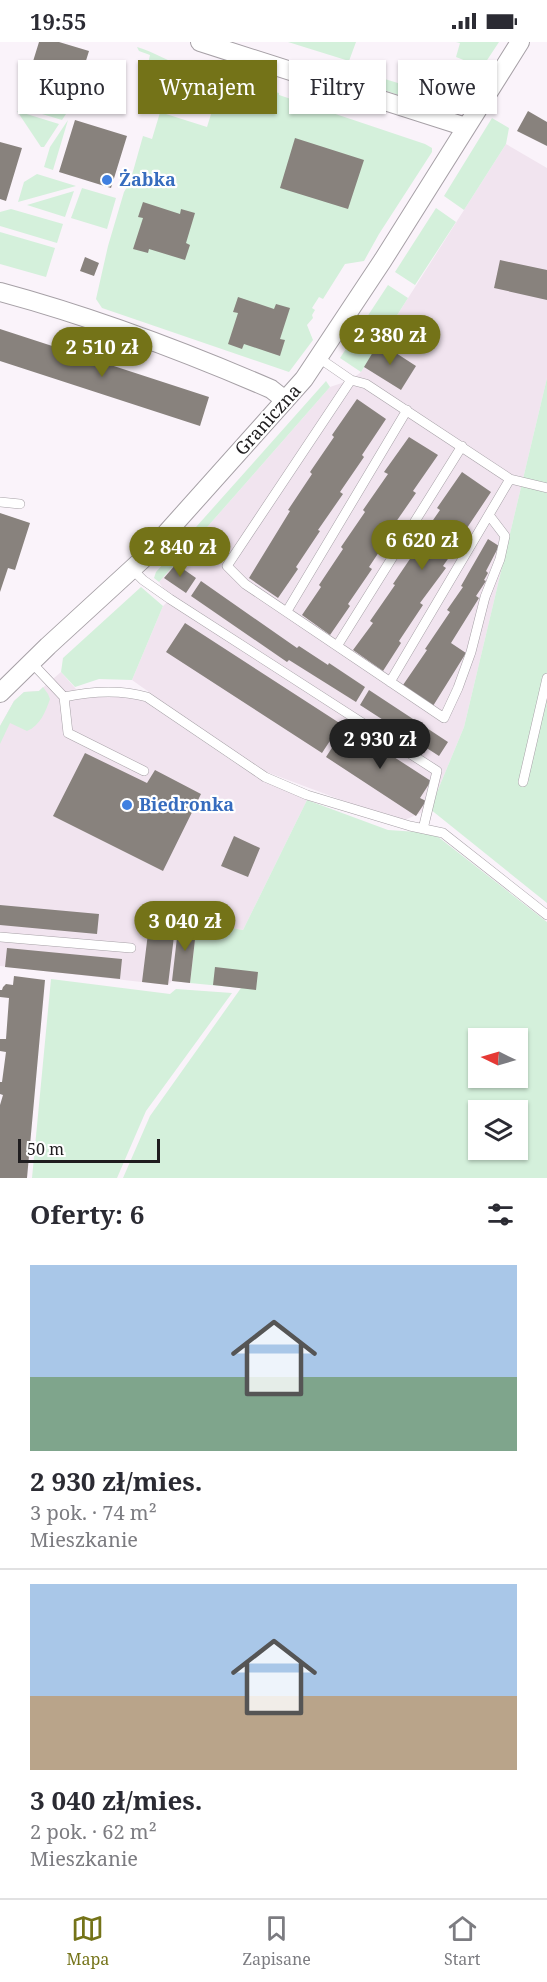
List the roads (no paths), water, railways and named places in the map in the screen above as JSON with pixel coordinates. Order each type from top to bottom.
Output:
[{"type":"street","points":[[200,42],[465,127]]},
{"type":"street","name":"Graniczna","points":[[0,693],[30,662],[132,569],[304,379],[383,260],[520,42]]},
{"type":"street","points":[[0,292],[52,306],[148,339],[272,389],[285,400]]},
{"type":"lane","points":[[319,358],[351,380],[366,384],[510,479],[547,488]]},
{"type":"lane","points":[[351,380],[227,566],[245,584],[444,718],[471,652],[485,597],[500,559],[505,536],[489,515]]},
{"type":"lane","points":[[287,611],[407,410]]},
{"type":"lane","points":[[337,646],[462,446]]},
{"type":"lane","points":[[390,682],[510,479]]},
{"type":"lane","points":[[0,502],[20,504]]},
{"type":"lane","points":[[132,569],[143,580],[170,599],[437,771],[423,829]]},
{"type":"lane","points":[[30,662],[64,697],[68,733],[144,771]]},
{"type":"lane","points":[[524,782],[547,678]]},
{"type":"lane","points":[[64,697],[108,691],[129,692],[147,697],[265,777],[307,795],[443,833],[547,915]]},
{"type":"lane","points":[[0,936],[131,948]]},
{"type":"place","name":"Żabka","points":[[107,180]]},
{"type":"place","name":"Biedronka","points":[[127,805]]}]
